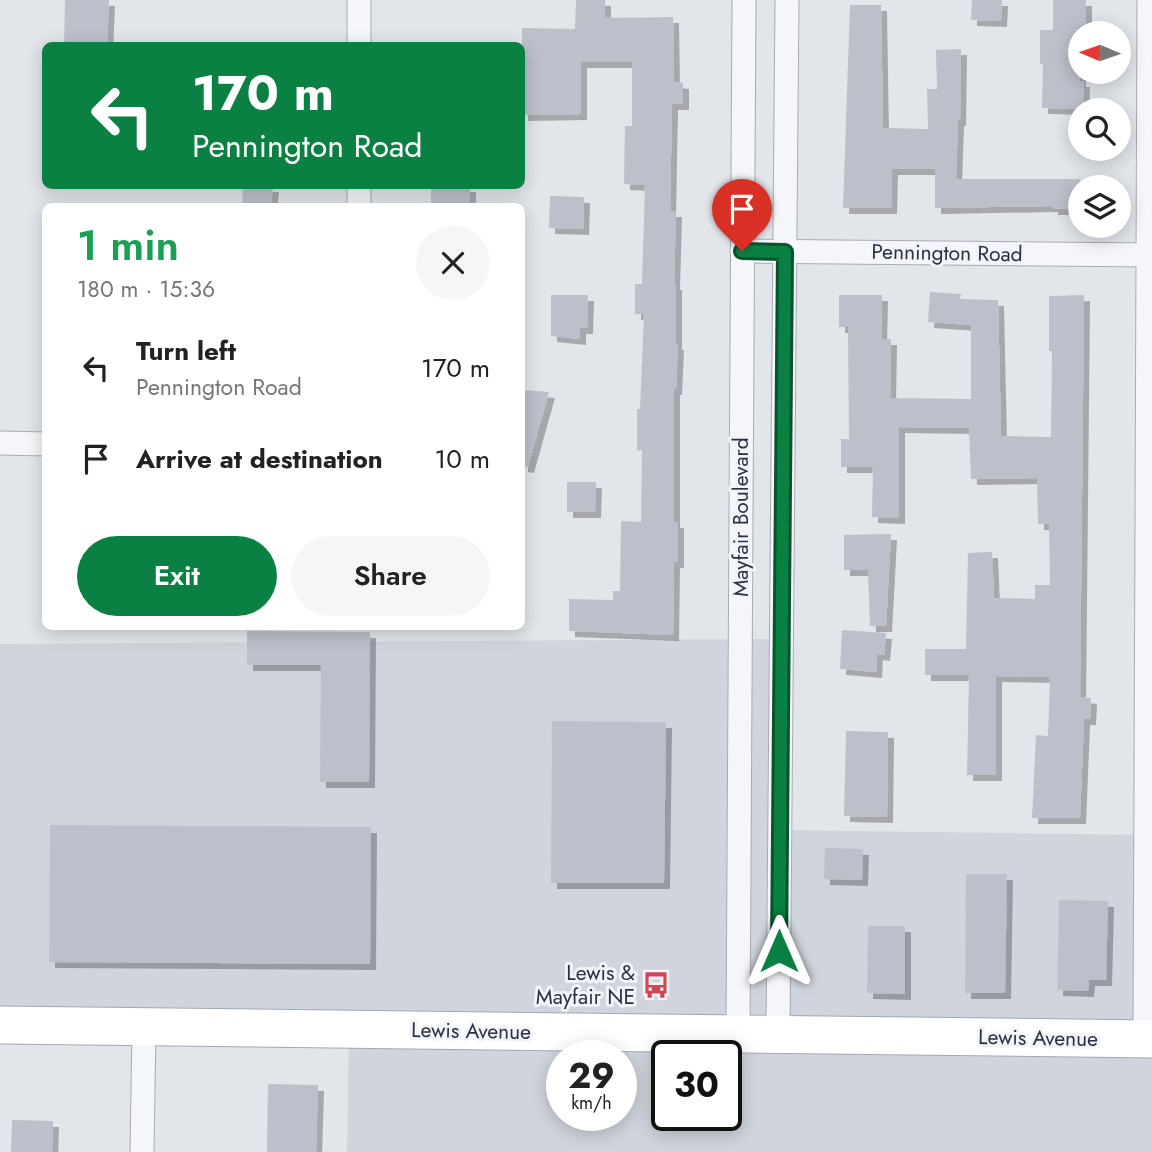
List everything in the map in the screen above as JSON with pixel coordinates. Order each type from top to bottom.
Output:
[{"type":"main road","name":"Lewis Avenue","points":[[0,1025],[1149,1039]]},
{"type":"street","points":[[359,0],[359,42]]},
{"type":"street","name":"Mayfair Boulevard","points":[[738,1034],[744,0]]},
{"type":"street","name":"Mayfair Boulevard","points":[[778,1035],[787,0]]},
{"type":"street","points":[[1149,0],[1149,1039]]},
{"type":"street","name":"Pennington Road","points":[[742,251],[1150,255]]},
{"type":"street","points":[[0,443],[42,444]]},
{"type":"street","points":[[142,1152],[144,1027]]},
{"type":"shaded area","points":[[783,639],[780,830],[1152,835],[1152,1152],[347,1152],[349,1031],[0,1027],[0,644]]},
{"type":"building","points":[[65,0],[109,0],[107,42],[64,42]]},
{"type":"building","points":[[576,0],[605,0],[605,18],[673,17],[674,82],[683,83],[683,104],[672,104],[670,211],[676,211],[674,284],[678,344],[674,389],[674,522],[678,522],[678,562],[674,562],[673,635],[569,631],[569,599],[613,600],[613,591],[620,591],[621,521],[641,522],[642,450],[637,451],[637,409],[640,409],[644,314],[635,314],[635,284],[642,284],[645,185],[624,184],[625,126],[632,126],[632,62],[581,62],[581,114],[525,115],[525,42],[522,42],[522,28],[575,29]]},
{"type":"building","points":[[972,0],[1002,0],[1001,21],[971,20]]},
{"type":"building","points":[[1053,0],[1086,0],[1086,21],[1068,21],[1068,84],[1084,84],[1083,98],[1068,98],[1068,109],[1042,108],[1043,64],[1040,64],[1040,30],[1053,30]]},
{"type":"building","points":[[850,5],[881,5],[883,128],[928,129],[927,89],[937,89],[936,50],[961,49],[956,179],[1068,179],[1068,209],[1052,209],[1052,206],[935,208],[935,169],[892,169],[891,208],[843,208]]},
{"type":"building","points":[[243,189],[273,189],[271,203],[242,203]]},
{"type":"building","points":[[431,189],[470,189],[470,203],[431,203]]},
{"type":"building","points":[[550,196],[584,197],[583,229],[549,228]]},
{"type":"building","points":[[930,292],[961,294],[960,299],[998,300],[1001,436],[1051,437],[1052,351],[1049,351],[1049,296],[1084,295],[1080,697],[1091,698],[1090,719],[1084,719],[1080,818],[1032,818],[1036,735],[1048,736],[1050,677],[996,676],[996,775],[967,775],[969,675],[925,675],[925,649],[966,649],[968,553],[992,552],[994,598],[1035,599],[1035,585],[1050,585],[1049,524],[1038,524],[1037,478],[971,479],[969,428],[899,427],[899,518],[872,517],[873,467],[841,467],[841,439],[849,439],[848,327],[839,327],[839,295],[882,295],[881,339],[891,339],[890,398],[971,399],[971,325],[928,322]]},
{"type":"building","points":[[551,295],[588,295],[587,328],[580,328],[580,339],[551,336]]},
{"type":"building","points":[[525,390],[549,392],[528,467],[525,466]]},
{"type":"building","points":[[567,482],[596,482],[595,512],[567,512]]},
{"type":"building","points":[[891,534],[886,626],[870,626],[868,570],[844,570],[844,535]]},
{"type":"building","points":[[842,630],[886,633],[884,655],[877,654],[876,672],[840,669]]},
{"type":"building","points":[[247,631],[370,632],[369,782],[320,782],[321,665],[247,665]]},
{"type":"building","points":[[552,721],[666,722],[664,883],[551,883]]},
{"type":"building","points":[[846,731],[888,732],[887,817],[844,816]]},
{"type":"building","points":[[50,825],[371,827],[370,964],[49,962]]},
{"type":"building","points":[[825,848],[863,849],[862,880],[824,879]]},
{"type":"building","points":[[966,874],[1007,874],[1005,993],[965,993]]},
{"type":"building","points":[[1059,900],[1108,901],[1106,980],[1089,980],[1088,991],[1057,990]]},
{"type":"building","points":[[868,926],[905,926],[905,994],[867,993]]},
{"type":"building","points":[[268,1084],[318,1085],[316,1152],[267,1152]]},
{"type":"building","points":[[12,1120],[53,1121],[52,1152],[11,1152]]},
{"type":"place","name":"Lewis & Mayfair NE","points":[[656,985]]},
{"type":"route","points":[[742,251],[785,252],[779,951]]}]
